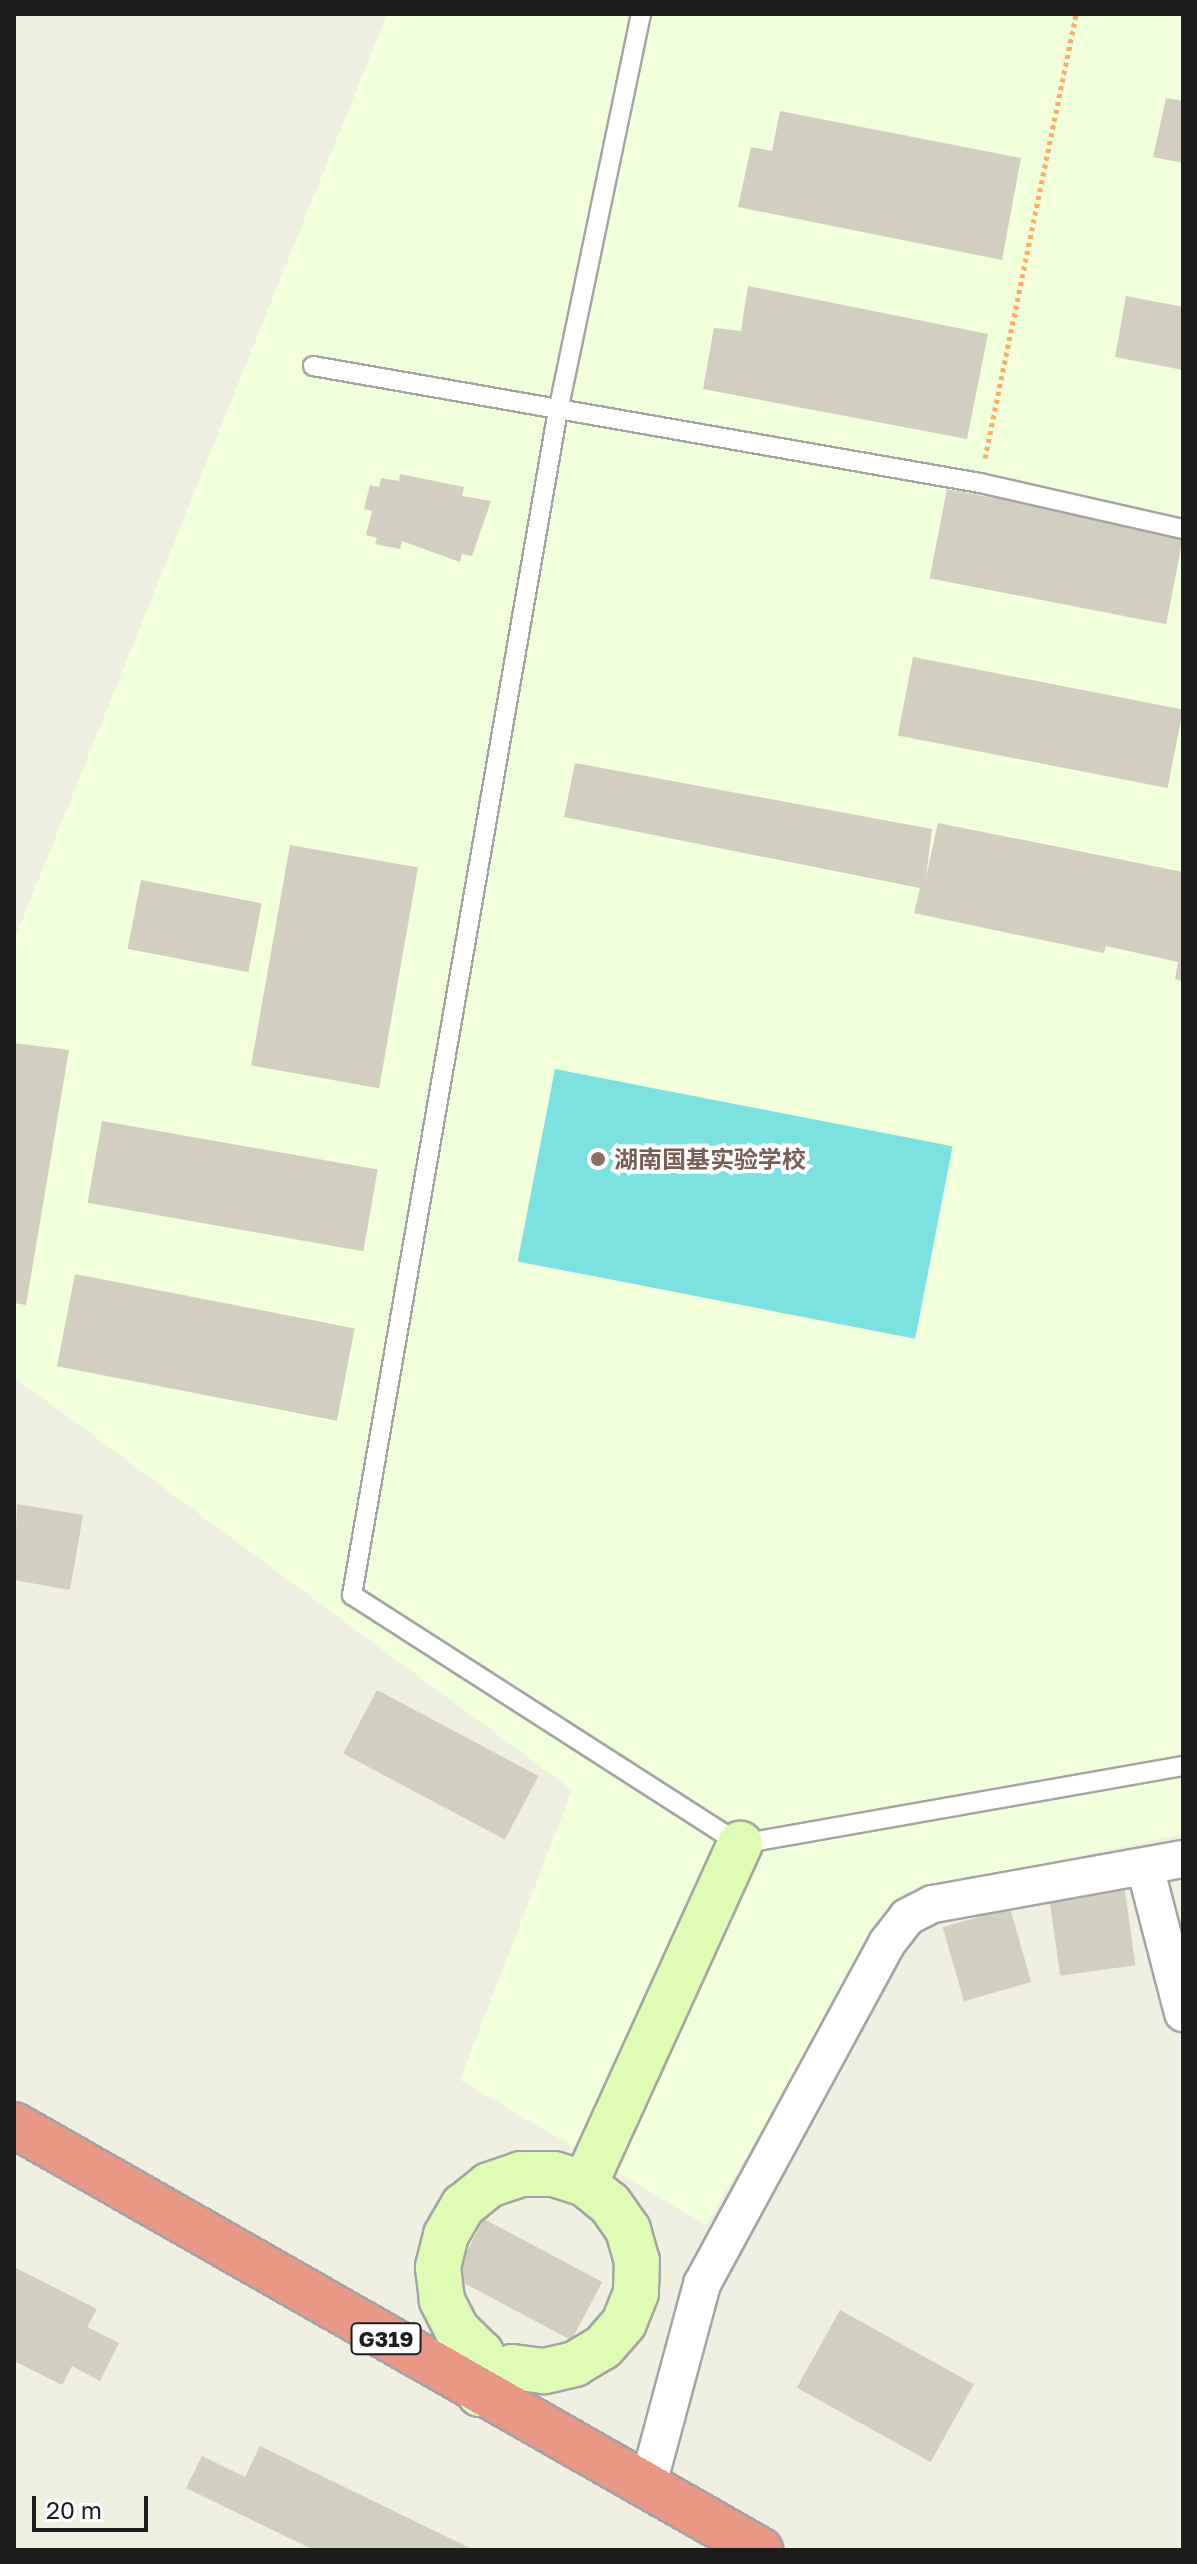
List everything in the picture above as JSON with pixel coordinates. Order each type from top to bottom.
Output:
[{"type":"highway","name":"G319","points":[[14,2125],[480,2394],[760,2550]]},
{"type":"street","points":[[585,2184],[740,1844]]},
{"type":"street","points":[[647,2488],[702,2284],[887,1943],[907,1917],[933,1904],[1183,1859]]},
{"type":"street","points":[[1145,1867],[1183,2013]]},
{"type":"street","points":[[521,2174],[554,2174],[585,2184],[610,2204],[628,2230],[634,2251],[636,2293],[624,2323],[603,2347],[575,2364],[544,2371],[512,2367],[480,2394],[481,2353],[457,2330],[442,2300],[438,2267],[446,2235],[463,2206],[489,2185],[521,2174]]},
{"type":"lane","points":[[641,14],[558,410],[352,1595],[740,1844],[1183,1766]]},
{"type":"lane","points":[[313,366],[980,483],[1183,529]]},
{"type":"path","points":[[980,483],[1076,14]]},
{"type":"shaded area","name":"湖南国基实验学校","points":[[387,14],[1183,14],[1183,1834],[904,1893],[706,2225],[460,2080],[572,1790],[14,1377],[14,940]]},
{"type":"shaded area","points":[[555,1069],[953,1146],[915,1339],[518,1261]]},
{"type":"building","points":[[1166,98],[1183,101],[1183,163],[1153,157]]},
{"type":"building","points":[[780,111],[1021,158],[1002,260],[738,207],[751,147],[772,151]]},
{"type":"building","points":[[748,286],[988,334],[967,439],[703,389],[714,328],[741,331]]},
{"type":"building","points":[[1126,296],[1183,307],[1183,370],[1115,357]]},
{"type":"building","points":[[400,474],[464,487],[462,496],[491,501],[472,556],[462,554],[460,562],[402,541],[400,549],[375,544],[377,538],[366,535],[372,511],[364,509],[370,485],[379,487],[381,478],[399,481]]},
{"type":"building","points":[[947,489],[1183,535],[1166,624],[930,578]]},
{"type":"building","points":[[913,657],[1183,709],[1168,788],[898,736]]},
{"type":"building","points":[[575,763],[932,829],[926,877],[938,823],[1183,872],[1183,981],[1175,979],[1178,962],[1106,946],[1104,953],[914,913],[920,888],[564,817]]},
{"type":"building","points":[[290,845],[418,868],[379,1088],[251,1066]]},
{"type":"building","points":[[141,880],[262,903],[248,972],[128,949]]},
{"type":"building","points":[[14,1043],[69,1050],[26,1305],[14,1303]]},
{"type":"building","points":[[102,1121],[378,1170],[363,1251],[88,1203]]},
{"type":"building","points":[[75,1274],[355,1328],[337,1421],[57,1366]]},
{"type":"building","points":[[17,1504],[83,1515],[70,1590],[14,1580]]},
{"type":"building","points":[[377,1690],[539,1776],[505,1839],[343,1754]]},
{"type":"building","points":[[1124,1884],[1135,1965],[1060,1976],[1049,1895]]},
{"type":"building","points":[[1010,1908],[1031,1982],[964,2001],[943,1927]]},
{"type":"building","points":[[484,2219],[602,2282],[571,2340],[453,2277]]},
{"type":"building","points":[[14,2267],[97,2309],[87,2327],[119,2343],[100,2381],[72,2366],[62,2385],[14,2361]]},
{"type":"building","points":[[840,2310],[974,2384],[931,2462],[797,2388]]},
{"type":"building","points":[[260,2446],[474,2550],[314,2550],[186,2488],[202,2456],[245,2477]]},
{"type":"place","name":"湖南国基实验学校","points":[[598,1159]]}]
